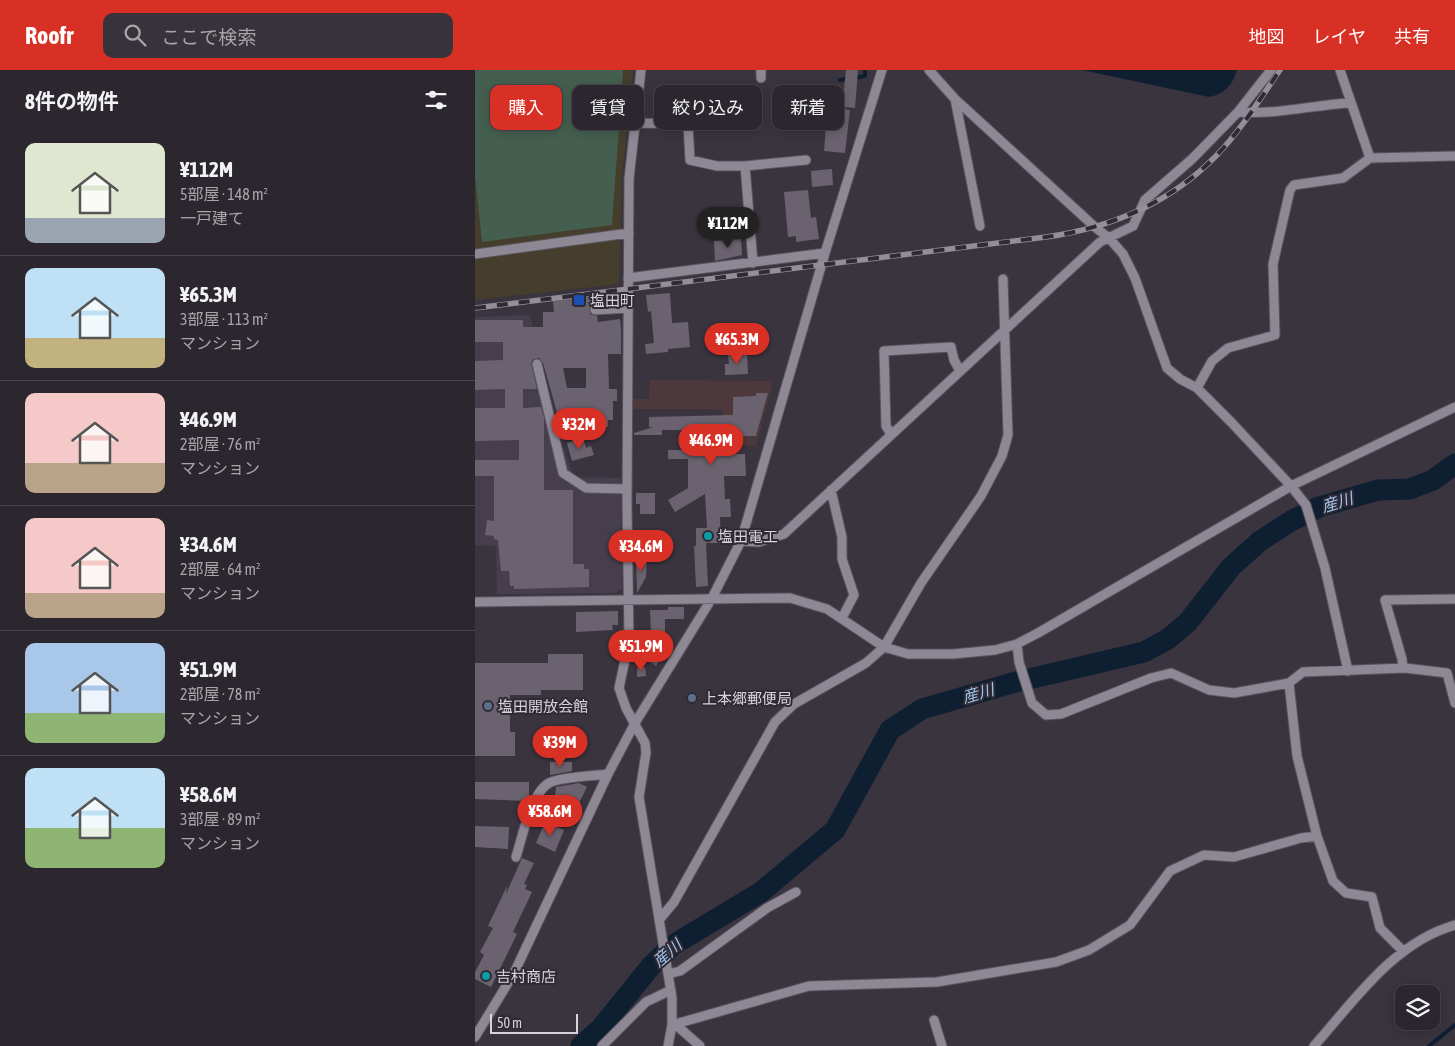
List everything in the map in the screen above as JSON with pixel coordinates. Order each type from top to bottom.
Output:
[{"type":"street","points":[[639,85],[641,70]]},
{"type":"street","points":[[475,1037],[514,973],[608,774],[635,724],[712,598],[741,541],[825,253],[882,70]]},
{"type":"street","points":[[929,70],[955,100],[1095,228],[1109,238],[1123,254],[1135,278],[1167,368],[1180,379],[1197,388],[1291,486],[1305,505],[1316,532],[1348,671]]},
{"type":"street","points":[[741,541],[759,542],[784,534],[1100,242],[1133,226],[1145,200],[1192,160],[1238,112],[1271,70]]},
{"type":"street","points":[[1340,70],[1370,158]]},
{"type":"street","points":[[955,100],[980,226]]},
{"type":"street","points":[[1238,112],[1281,112],[1318,104],[1350,102]]},
{"type":"street","points":[[644,123],[688,124],[690,160],[717,166],[745,166],[806,160]]},
{"type":"street","points":[[634,130],[629,179],[627,488],[629,642],[619,688],[621,698],[645,743],[646,753],[639,798],[671,990],[674,1025],[668,1046]]},
{"type":"street","points":[[1197,388],[1212,361],[1227,348],[1275,335],[1273,264],[1290,190],[1294,185],[1343,178],[1370,158],[1455,156]]},
{"type":"street","points":[[745,166],[753,264]]},
{"type":"street","points":[[475,254],[629,233]]},
{"type":"street","points":[[628,278],[753,264],[825,253]]},
{"type":"street","points":[[660,924],[775,722],[794,704],[866,663],[884,648],[921,583],[981,496],[1001,456],[1008,435],[1003,279]]},
{"type":"street","points":[[595,310],[628,308]]},
{"type":"street","points":[[891,434],[886,426],[884,350],[951,347],[959,371]]},
{"type":"street","points":[[537,364],[563,473],[586,488],[627,488]]},
{"type":"street","points":[[475,602],[790,598],[810,603],[842,618],[884,648],[908,654],[953,654],[995,650],[1017,644],[1291,486],[1455,406]]},
{"type":"street","points":[[831,490],[843,537],[842,559],[854,595],[842,618]]},
{"type":"street","points":[[1403,668],[1402,658],[1385,600],[1455,600]]},
{"type":"street","points":[[1017,644],[1019,662],[1032,704],[1047,715],[1061,714],[1151,678],[1171,673],[1209,690],[1233,693],[1289,683],[1303,672],[1403,668],[1447,673],[1455,703]]},
{"type":"street","points":[[1289,683],[1297,756],[1317,836],[1333,881],[1346,892],[1371,897],[1380,928],[1403,951]]},
{"type":"street","points":[[516,857],[533,805],[545,786],[550,782],[608,774]]},
{"type":"street","points":[[674,1025],[703,1015],[809,986],[937,982],[1056,962],[1089,950],[1130,925],[1170,871],[1204,855],[1234,857],[1301,838],[1317,836]]},
{"type":"street","points":[[668,972],[680,971],[767,908],[796,892]]},
{"type":"street","points":[[1314,1046],[1378,973],[1403,951],[1446,927],[1455,925]]},
{"type":"street","points":[[602,1046],[646,1002],[671,990]]},
{"type":"street","points":[[934,1020],[942,1046]]},
{"type":"street","points":[[674,1025],[700,1046]]},
{"type":"shaded area","points":[[475,70],[633,70],[631,85],[572,85],[572,130],[627,130],[622,177],[619,284],[475,300]]},
{"type":"shaded area","points":[[530,315],[546,394],[572,473],[577,477],[621,478],[622,589],[615,593],[497,594],[496,546],[475,545],[475,317]]},
{"type":"shaded area","points":[[650,380],[773,381],[756,446],[731,445],[722,409],[633,409],[633,399],[649,399]]},
{"type":"green space","points":[[475,70],[623,70],[622,85],[572,85],[572,130],[619,130],[612,225],[482,242],[475,176]]},
{"type":"water","points":[[1082,70],[1237,70],[1233,80],[1224,91],[1209,97]]},
{"type":"building","points":[[846,70],[858,70],[855,108],[844,107]]},
{"type":"building","points":[[844,109],[850,110],[845,153],[824,151],[826,130],[844,130]]},
{"type":"building","points":[[832,169],[833,185],[812,187],[811,171]]},
{"type":"building","points":[[808,190],[811,218],[816,217],[819,239],[796,242],[796,236],[788,237],[784,192]]},
{"type":"building","points":[[741,239],[742,255],[715,261],[714,241]]},
{"type":"building","points":[[670,293],[672,323],[688,322],[690,347],[646,354],[645,344],[654,343],[651,311],[648,312],[646,295]]},
{"type":"building","points":[[596,296],[596,304],[590,307],[590,314],[597,316],[598,322],[620,319],[621,354],[608,354],[609,389],[617,389],[617,401],[613,401],[613,420],[608,420],[608,427],[584,427],[584,416],[560,423],[543,363],[539,358],[533,359],[531,363],[537,389],[523,389],[523,408],[541,407],[544,418],[544,490],[573,490],[573,564],[584,564],[584,569],[589,569],[589,587],[514,589],[514,586],[510,586],[509,571],[501,571],[498,540],[494,539],[494,536],[485,535],[487,520],[494,521],[494,476],[475,476],[475,460],[519,460],[519,440],[475,441],[475,408],[505,408],[505,389],[475,390],[475,361],[503,360],[503,342],[475,342],[475,320],[523,320],[523,327],[543,327],[543,312],[554,312],[553,301]],"holes":[[[563,368],[586,368],[586,388],[567,388]]]},
{"type":"building","points":[[747,354],[748,374],[725,375],[725,364],[729,364],[728,355]]},
{"type":"building","points":[[756,393],[768,393],[756,436],[726,436],[731,454],[745,454],[746,476],[724,476],[725,499],[730,499],[731,517],[720,517],[721,543],[706,543],[708,586],[696,587],[694,546],[696,546],[696,528],[707,528],[705,494],[675,512],[668,500],[688,488],[688,459],[668,459],[668,450],[718,450],[701,430],[662,430],[662,435],[634,435],[634,433],[653,427],[649,427],[649,417],[733,415],[733,397],[756,396]]},
{"type":"building","points":[[583,438],[586,448],[591,446],[594,455],[572,461],[567,443]]},
{"type":"building","points":[[636,493],[655,493],[655,514],[640,514],[640,504],[636,504]]},
{"type":"building","points":[[636,559],[647,559],[646,577],[637,593]]},
{"type":"building","points":[[668,607],[684,607],[684,619],[665,619],[665,633],[651,634],[650,610],[668,610]]},
{"type":"building","points":[[618,611],[618,625],[612,625],[613,630],[576,632],[576,612]]},
{"type":"building","points":[[647,640],[666,651],[656,666],[638,654]]},
{"type":"building","points":[[548,654],[583,654],[583,690],[541,690],[541,695],[510,695],[510,732],[515,732],[515,756],[475,756],[475,663],[548,663]]},
{"type":"building","points":[[645,667],[646,676],[637,677],[637,668]]},
{"type":"building","points":[[550,762],[572,762],[572,771],[550,775]]},
{"type":"building","points":[[475,782],[529,782],[529,799],[528,801],[475,799]]},
{"type":"building","points":[[579,783],[587,787],[579,803],[574,800],[574,807],[554,805],[556,787]]},
{"type":"building","points":[[545,822],[564,830],[555,852],[536,843]]},
{"type":"building","points":[[475,826],[509,827],[508,849],[475,847]]},
{"type":"building","points":[[522,858],[534,863],[524,884],[527,885],[525,889],[532,892],[513,932],[517,934],[491,987],[475,979],[475,972],[484,955],[480,952],[493,928],[488,926],[507,886],[506,894]]},
{"type":"waterway","points":[[840,80],[865,76],[865,70]]},
{"type":"waterway","name":"産川","points":[[581,1046],[601,1028],[651,966],[673,945],[761,892],[835,830],[890,730],[922,709],[1012,683],[1144,652],[1168,639],[1188,622],[1231,567],[1260,541],[1291,521],[1319,507],[1378,490],[1410,489],[1433,480],[1455,464]]},
{"type":"waterway","points":[[1429,1046],[1455,1025]]},
{"type":"railway","points":[[475,308],[1046,237],[1093,227],[1138,211],[1159,200],[1198,173],[1234,136],[1280,70]]},
{"type":"place","name":"塩田町","points":[[579,300]]},
{"type":"place","name":"塩田電工","points":[[708,536]]},
{"type":"place","name":"上本郷郵便局","points":[[692,698]]},
{"type":"place","name":"塩田開放会館","points":[[488,706]]},
{"type":"place","name":"吉村商店","points":[[486,976]]}]
